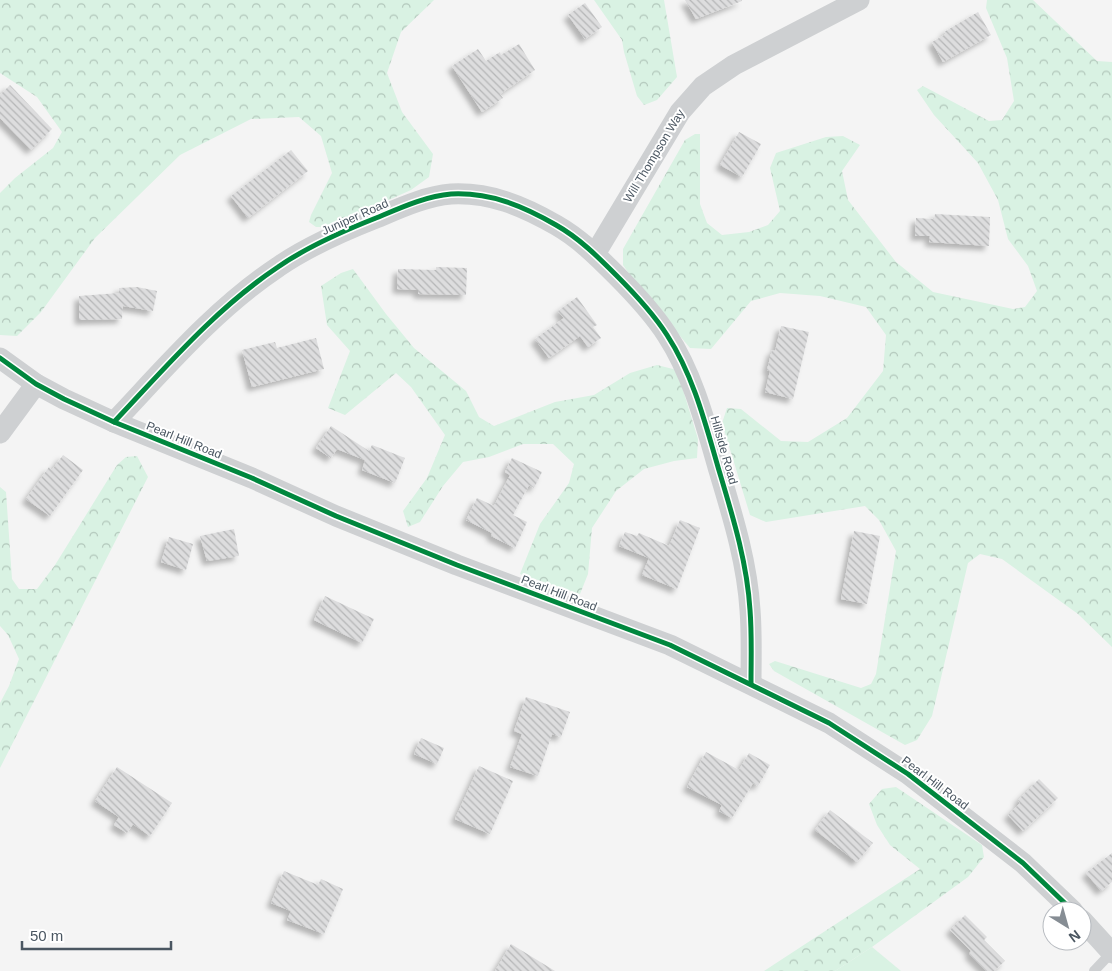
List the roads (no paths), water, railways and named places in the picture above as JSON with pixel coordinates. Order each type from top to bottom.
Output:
[{"type":"street","name":"Will Thompson Way","points":[[595,254],[671,126],[691,98],[717,75],[734,65],[859,0]]},
{"type":"street","name":"Juniper Road","points":[[114,422],[222,310],[278,267],[338,234],[401,208],[434,197],[450,194],[481,195],[496,198],[544,218],[578,239],[595,254]]},
{"type":"street","name":"Hillside Road","points":[[595,254],[635,294],[667,334],[701,408],[732,514],[747,583],[750,610],[751,684]]},
{"type":"street","name":"Pearl Hill Road","points":[[0,358],[36,384],[114,422],[440,558],[670,645],[829,722],[908,774],[1023,863],[1063,901]]},
{"type":"street","points":[[0,433],[36,384]]},
{"type":"street","points":[[1092,931],[1112,952]]},
{"type":"lane","points":[[1094,971],[1112,952]]}]
